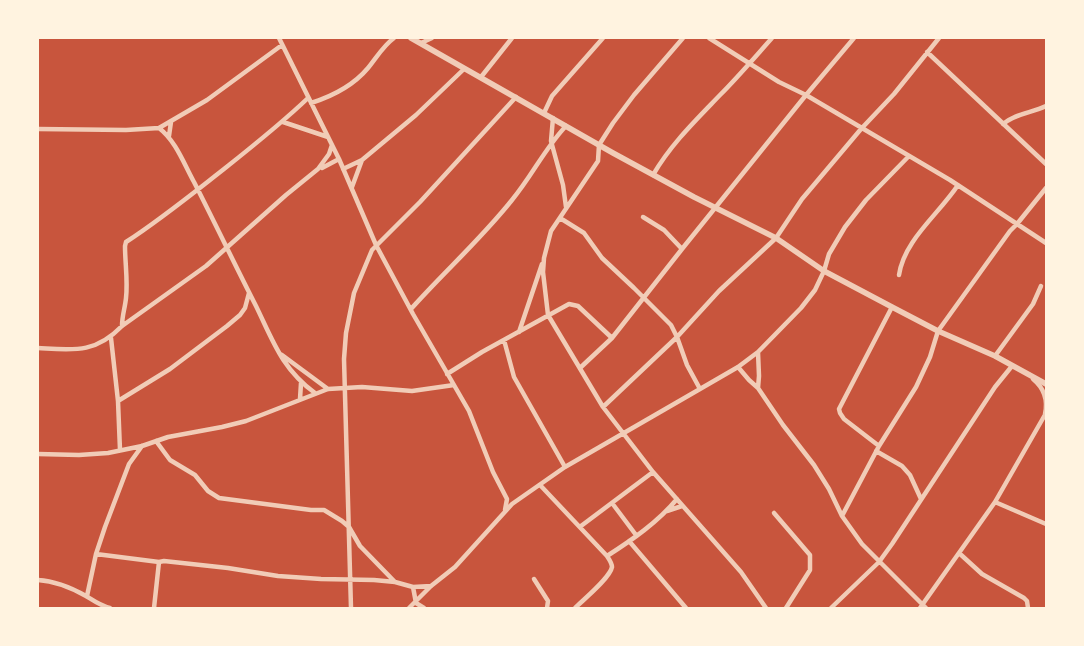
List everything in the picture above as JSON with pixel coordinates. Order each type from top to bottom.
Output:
[{"type":"street","points":[[279,38],[339,159],[376,245],[469,411],[493,472],[506,499],[505,510]]},
{"type":"street","points":[[311,103],[327,98],[354,82],[394,38]]},
{"type":"street","points":[[411,38],[653,175],[776,238],[824,271],[938,331],[995,356],[1046,384]]},
{"type":"street","points":[[421,43],[432,38]]},
{"type":"street","points":[[428,48],[432,38]]},
{"type":"street","points":[[480,77],[512,38]]},
{"type":"street","points":[[544,113],[552,96],[603,38]]},
{"type":"street","points":[[519,332],[544,258],[551,230],[598,161],[600,154],[599,145],[613,123],[683,38]]},
{"type":"street","points":[[709,38],[779,82],[806,95],[958,185],[1046,243]]},
{"type":"street","points":[[653,175],[661,161],[681,137],[772,38]]},
{"type":"street","points":[[580,368],[612,338],[714,207],[854,38]]},
{"type":"street","points":[[603,407],[677,337],[719,291],[776,238],[802,199],[861,129],[894,94],[939,38]]},
{"type":"street","points":[[38,129],[159,128],[207,100],[282,45]]},
{"type":"street","points":[[927,52],[1046,164]]},
{"type":"street","points":[[343,169],[362,160],[416,115],[464,69]]},
{"type":"street","points":[[351,608],[344,359],[346,333],[354,293],[368,256],[376,245],[437,184],[516,97]]},
{"type":"street","points":[[122,326],[127,286],[124,246],[126,242],[198,190],[283,122],[308,98]]},
{"type":"street","points":[[1003,124],[1011,117],[1033,112],[1046,106]]},
{"type":"street","points":[[553,118],[551,142],[563,185],[566,207]]},
{"type":"street","points":[[169,136],[172,122]]},
{"type":"street","points":[[283,122],[328,138]]},
{"type":"street","points":[[411,309],[491,226],[524,186],[551,142],[566,126]]},
{"type":"street","points":[[159,128],[169,136],[198,190],[279,353],[301,383],[315,394]]},
{"type":"street","points":[[318,170],[329,154],[332,145]]},
{"type":"street","points":[[409,608],[431,586],[455,567],[505,510],[518,500],[565,467],[700,390],[738,367],[758,352],[801,308],[815,290],[824,271],[829,254],[845,227],[866,200],[909,156]]},
{"type":"street","points":[[38,348],[84,349],[111,338],[122,326],[188,280],[291,191],[318,170],[339,159]]},
{"type":"street","points":[[352,188],[362,160]]},
{"type":"street","points":[[899,276],[901,263],[911,246],[927,222],[947,202],[958,185]]},
{"type":"street","points":[[842,516],[879,446],[916,387],[930,357],[938,331],[1010,231],[1046,188]]},
{"type":"street","points":[[643,217],[664,230],[682,249]]},
{"type":"street","points":[[560,218],[584,233],[602,258],[671,325],[687,365],[700,390]]},
{"type":"street","points":[[544,258],[544,284],[548,315],[603,407],[653,472],[741,572],[766,608]]},
{"type":"street","points":[[995,356],[1033,304],[1041,286]]},
{"type":"street","points":[[118,401],[170,369],[227,326],[245,308],[249,293]]},
{"type":"street","points":[[447,374],[569,304],[578,306],[612,338]]},
{"type":"street","points":[[879,446],[844,419],[839,409],[892,307]]},
{"type":"street","points":[[111,338],[118,401],[120,450]]},
{"type":"street","points":[[504,340],[514,377],[565,467]]},
{"type":"street","points":[[758,352],[758,388]]},
{"type":"street","points":[[279,353],[328,389]]},
{"type":"street","points":[[831,608],[838,606],[879,562],[995,387],[1012,366]]},
{"type":"street","points":[[738,367],[748,380],[758,388],[824,479],[842,516],[862,544],[923,608],[995,502],[1046,415],[1046,402],[1043,390],[1028,374]]},
{"type":"street","points":[[300,399],[301,383]]},
{"type":"street","points":[[38,454],[79,455],[142,446],[168,437],[246,421],[328,389],[345,387],[412,391],[454,385]]},
{"type":"street","points":[[156,441],[170,460],[195,475],[208,491],[219,498],[310,510],[324,510],[331,513],[350,527],[360,546],[395,582]]},
{"type":"street","points":[[86,596],[96,554],[129,464],[142,446]]},
{"type":"street","points":[[876,452],[902,466],[910,475],[921,499]]},
{"type":"street","points":[[581,526],[653,472]]},
{"type":"street","points":[[540,485],[581,526],[608,556],[612,564],[612,568],[607,576],[575,608]]},
{"type":"street","points":[[506,499],[518,500]]},
{"type":"street","points":[[608,556],[629,542],[667,511],[677,499]]},
{"type":"street","points":[[995,502],[1046,524]]},
{"type":"street","points":[[612,503],[636,535]]},
{"type":"street","points":[[667,511],[682,506]]},
{"type":"street","points":[[774,514],[810,555],[810,570],[786,608]]},
{"type":"street","points":[[629,542],[686,608]]},
{"type":"street","points":[[959,553],[976,569],[1024,598],[1029,608]]},
{"type":"street","points":[[96,554],[159,562],[200,564],[278,576],[395,582],[413,587],[431,586]]},
{"type":"street","points":[[154,608],[159,562]]},
{"type":"street","points":[[534,579],[548,601],[547,608]]},
{"type":"street","points":[[38,580],[57,582],[104,607],[110,608]]},
{"type":"street","points":[[413,587],[416,603],[424,608]]}]
